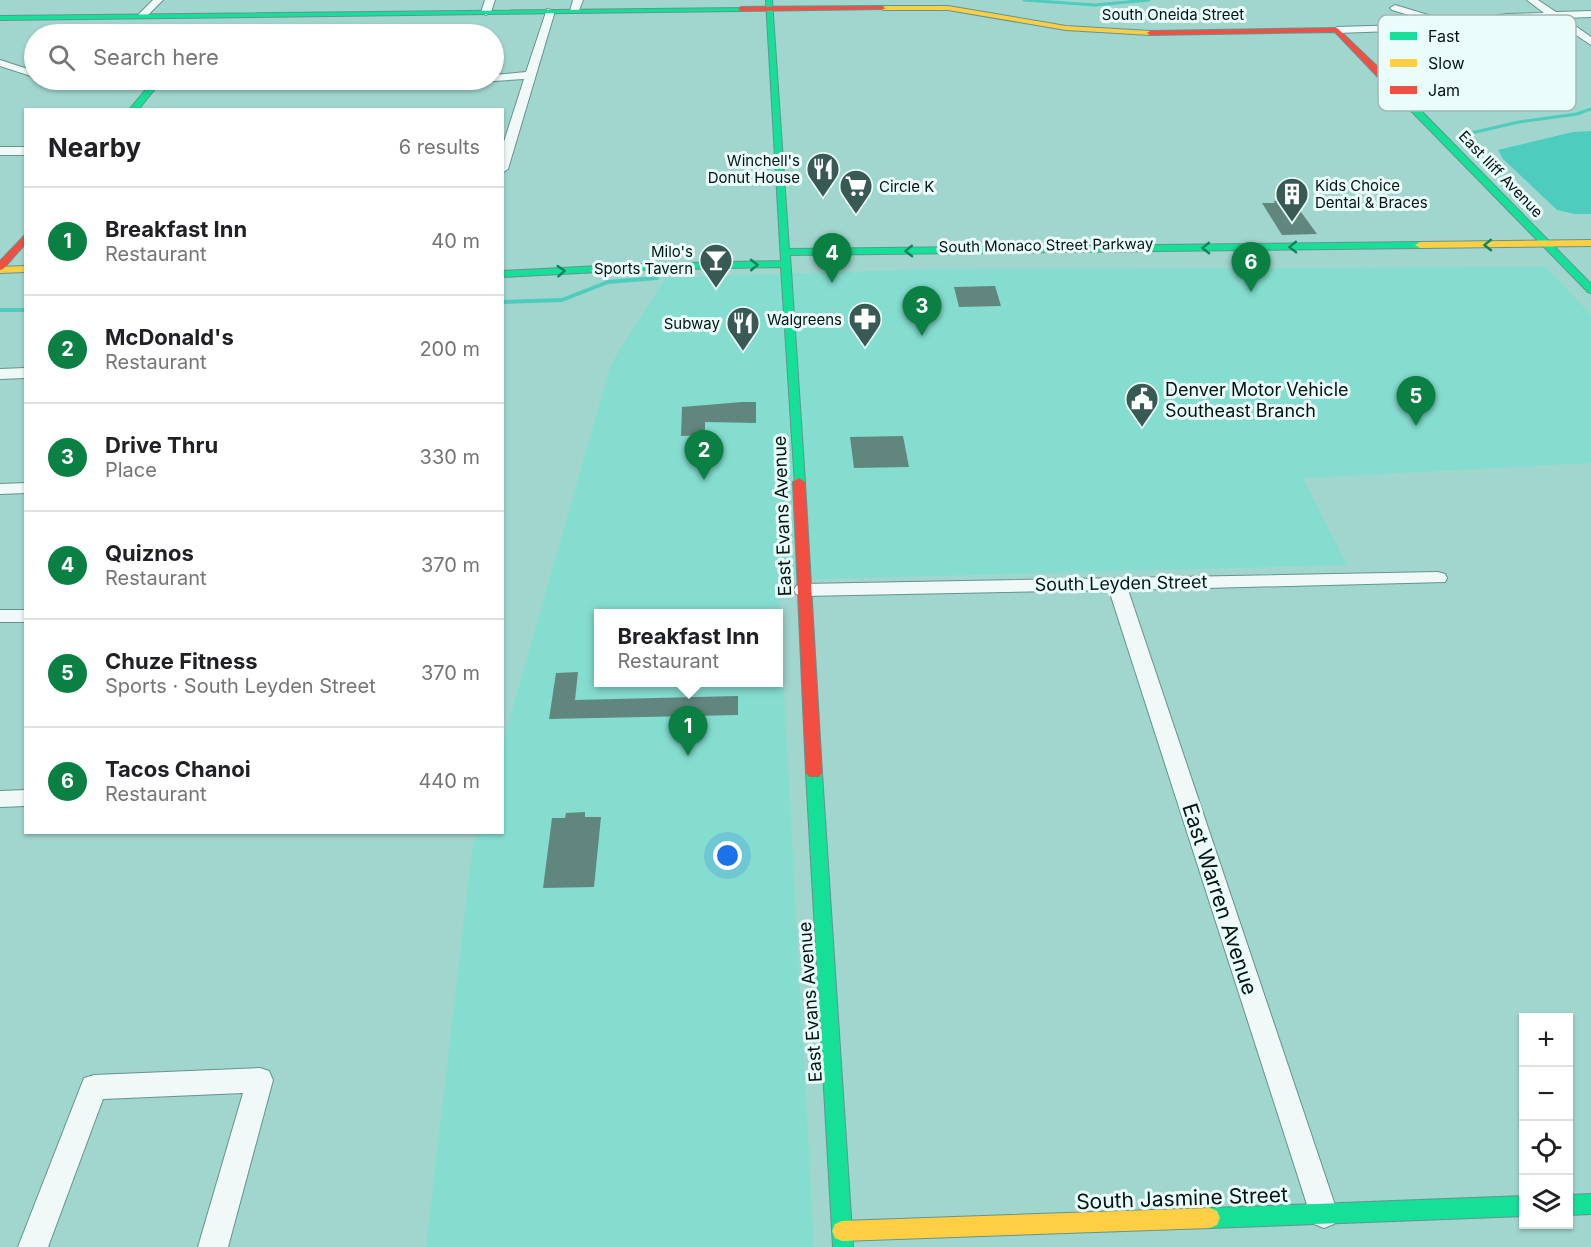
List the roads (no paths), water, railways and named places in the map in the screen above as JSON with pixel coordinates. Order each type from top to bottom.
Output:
[{"type":"main road","name":"South Oneida Street","points":[[0,18],[213,15],[488,6],[550,11],[577,6],[770,4],[940,8],[1053,26],[1114,32],[1337,30]]},
{"type":"main road","name":"East Evans Avenue","points":[[770,4],[843,1247]]},
{"type":"main road","points":[[206,24],[213,15]]},
{"type":"main road","name":"East Iliff Avenue","points":[[1337,30],[1378,72]]},
{"type":"main road","points":[[135,108],[150,90]]},
{"type":"main road","name":"East Iliff Avenue","points":[[1416,111],[1591,290]]},
{"type":"main road","points":[[0,268],[24,239]]},
{"type":"main road","name":"South Monaco Street Parkway","points":[[504,274],[786,258],[1591,243]]},
{"type":"main road","name":"South Monaco Street Parkway","points":[[504,261],[650,254],[786,258],[1591,255]]},
{"type":"main road","points":[[0,268],[24,269]]},
{"type":"main road","points":[[0,282],[24,282]]},
{"type":"main road","points":[[1573,1205],[1591,1204]]},
{"type":"main road","name":"South Jasmine Street","points":[[842,1231],[1519,1206]]},
{"type":"street","points":[[142,16],[158,0]]},
{"type":"street","points":[[1532,0],[1554,14]]},
{"type":"street","points":[[1395,8],[1422,15]]},
{"type":"street","points":[[504,159],[550,11]]},
{"type":"street","name":"South Oneida Street","points":[[1530,15],[1591,14]]},
{"type":"street","name":"South Oneida Street","points":[[1337,30],[1378,29]]},
{"type":"street","points":[[1576,31],[1591,42]]},
{"type":"street","points":[[0,63],[24,71]]},
{"type":"street","points":[[504,77],[530,75]]},
{"type":"street","points":[[0,151],[24,151]]},
{"type":"street","points":[[0,374],[24,373]]},
{"type":"street","points":[[0,489],[24,488]]},
{"type":"street","name":"South Leyden Street","points":[[803,590],[1438,578]]},
{"type":"street","name":"East Warren Avenue","points":[[1116,583],[1324,1214]]},
{"type":"street","points":[[0,616],[24,616]]},
{"type":"street","points":[[0,799],[24,798]]},
{"type":"street","points":[[33,1247],[94,1087],[260,1080],[213,1247]]},
{"type":"waterway","points":[[1024,0],[1095,5],[1149,0]]},
{"type":"waterway","points":[[1471,133],[1519,122],[1577,114],[1591,109]]},
{"type":"waterway","points":[[504,302],[562,300],[608,282],[657,278]]},
{"type":"waterway","points":[[0,310],[24,310]]},
{"type":"place","name":"Winchell's Donut House","points":[[823,198]]},
{"type":"place","name":"Circle K","points":[[856,215]]},
{"type":"place","name":"Kids Choice Dental & Braces","points":[[1292,223]]},
{"type":"place","name":"Quiznos","points":[[832,283]]},
{"type":"place","name":"Milo's Sports Tavern","points":[[716,289]]},
{"type":"place","name":"Tacos Chanoi","points":[[1251,292]]},
{"type":"place","name":"Drive Thru","points":[[922,336]]},
{"type":"place","name":"Walgreens","points":[[865,348]]},
{"type":"place","name":"Subway","points":[[743,352]]},
{"type":"place","name":"Chuze Fitness","points":[[1416,426]]},
{"type":"place","name":"Denver Motor Vehicle Southeast Branch","points":[[1142,428]]},
{"type":"place","name":"McDonald's","points":[[704,480]]},
{"type":"place","name":"Breakfast Inn","points":[[688,756]]}]
